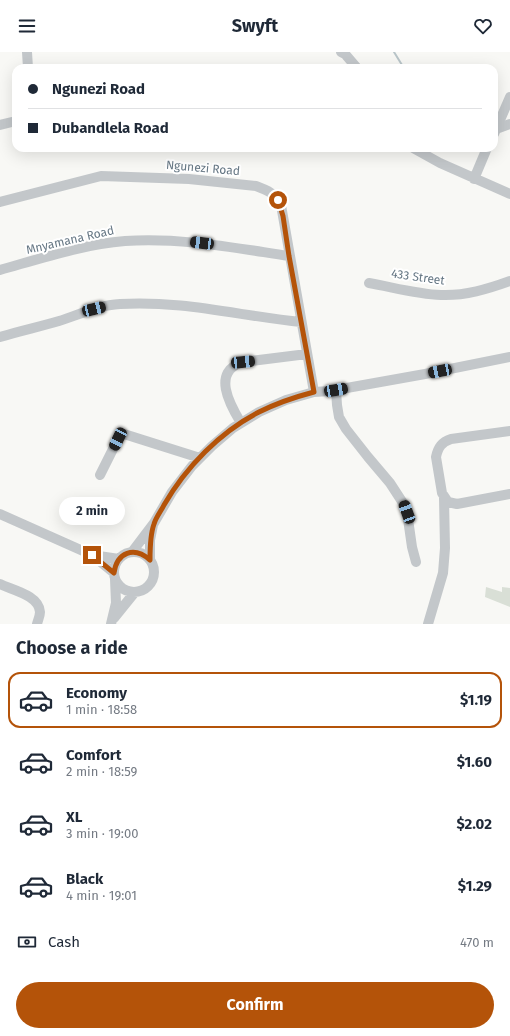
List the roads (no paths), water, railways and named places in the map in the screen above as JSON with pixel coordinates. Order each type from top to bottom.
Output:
[{"type":"street","points":[[27,52],[28,64]]},
{"type":"street","points":[[341,52],[345,54],[353,64]]},
{"type":"street","points":[[498,124],[510,97]]},
{"type":"street","points":[[0,125],[12,122]]},
{"type":"street","points":[[498,130],[510,124]]},
{"type":"street","points":[[420,152],[474,179],[510,194]]},
{"type":"street","points":[[474,179],[486,152]]},
{"type":"street","name":"Ngunezi Road","points":[[0,202],[101,176],[189,179],[256,186],[272,193],[278,200],[283,216],[314,392]]},
{"type":"street","name":"Mnyamana Road","points":[[0,270],[96,245],[125,241],[190,242],[289,256]]},
{"type":"street","name":"433 Street","points":[[368,283],[441,295],[462,294],[510,281]]},
{"type":"street","points":[[0,337],[55,322],[94,309],[118,304],[148,304],[199,308],[263,318],[301,322]]},
{"type":"street","points":[[241,423],[226,393],[226,379],[231,368],[236,364],[243,362],[307,354]]},
{"type":"street","points":[[132,552],[154,523],[172,492],[192,466],[212,446],[241,423],[273,406],[286,400],[314,392],[336,390],[510,357]]},
{"type":"street","points":[[336,390],[339,417],[346,429],[390,483],[403,503],[407,512],[412,547],[416,562]]},
{"type":"street","points":[[428,624],[443,573],[445,548],[444,498],[436,457],[437,451],[443,442],[451,439],[510,431]]},
{"type":"street","points":[[100,475],[118,439],[124,434],[200,458]]},
{"type":"street","points":[[444,498],[448,502],[456,504],[510,494]]},
{"type":"street","points":[[0,514],[92,555],[119,559]]},
{"type":"street","points":[[150,560],[150,540],[154,523]]},
{"type":"street","points":[[92,555],[114,576],[121,587],[128,591],[135,592],[143,590],[150,584],[154,569],[150,560],[144,554],[132,552],[125,554],[119,559],[115,565],[114,576],[116,603],[112,622]]},
{"type":"street","points":[[0,584],[34,600],[40,611],[37,624]]},
{"type":"street","points":[[112,622],[135,592]]},
{"type":"waterway","points":[[394,52],[401,64]]}]
